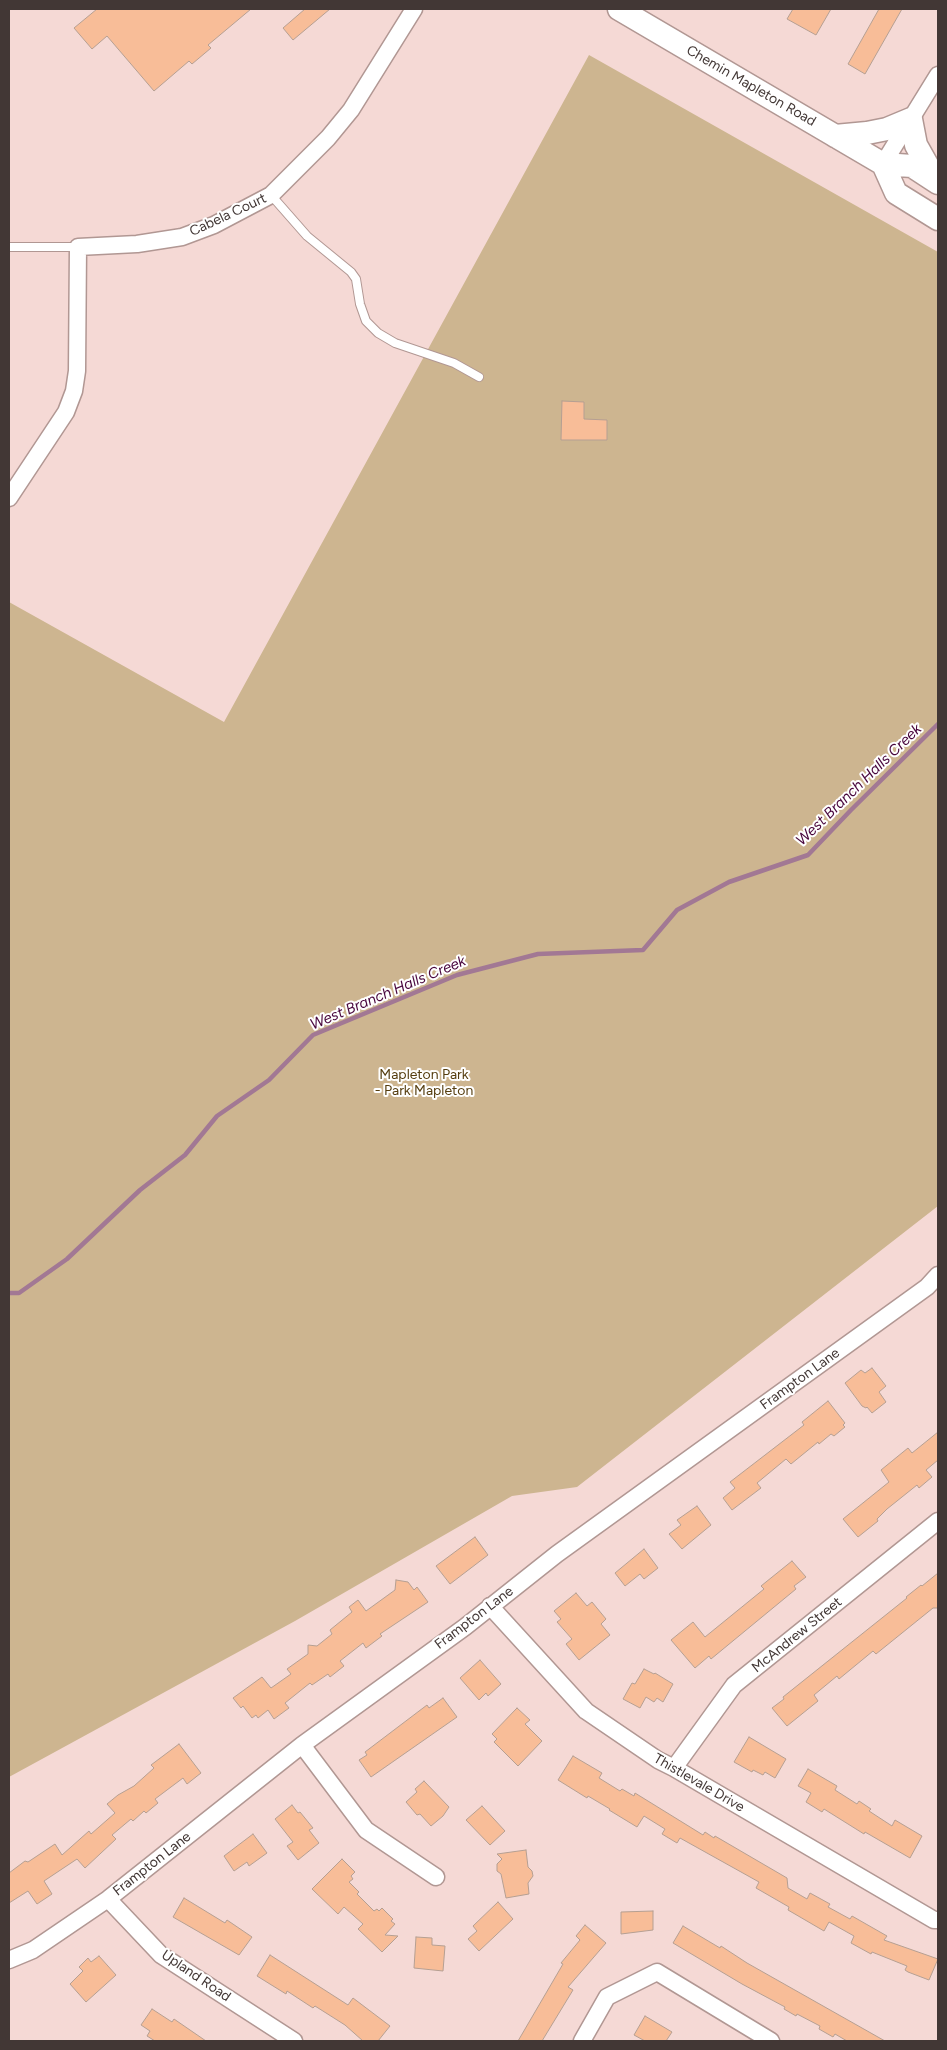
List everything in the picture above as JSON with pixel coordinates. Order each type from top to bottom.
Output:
[{"type":"main road","name":"Chemin Mapleton Road","points":[[619,9],[883,164],[912,166],[938,182]]},
{"type":"main road","points":[[835,136],[867,134],[887,129],[911,119],[916,145],[930,173],[938,182]]},
{"type":"main road","points":[[883,164],[896,194],[938,219]]},
{"type":"street","name":"Cabela Court","points":[[78,247],[137,244],[182,237],[214,225],[271,195],[328,138],[351,110],[414,9]]},
{"type":"street","points":[[883,164],[938,75]]},
{"type":"street","points":[[9,498],[66,412],[74,391],[77,371],[78,247]]},
{"type":"street","name":"Frampton Lane","points":[[9,1960],[33,1950],[108,1899],[302,1745],[465,1626],[566,1548],[927,1287],[938,1275]]},
{"type":"street","name":"McAndrew Street","points":[[674,1768],[734,1685],[938,1520]]},
{"type":"street","name":"Thistlevale Drive","points":[[490,1606],[586,1710],[658,1760],[934,1920],[938,1920]]},
{"type":"street","points":[[302,1745],[366,1830],[436,1877]]},
{"type":"street","name":"Upland Road","points":[[108,1899],[161,1954],[294,2041]]},
{"type":"street","points":[[582,2041],[607,1997],[657,1972],[771,2041]]},
{"type":"lane","points":[[271,195],[307,236],[351,272],[356,279],[360,304],[366,321],[378,333],[395,343],[454,363],[479,377]]},
{"type":"lane","name":"Cabela Court","points":[[9,247],[78,247]]},
{"type":"green space","name":"Mapleton Park - Park Mapleton","points":[[589,55],[938,252],[938,1206],[577,1487],[512,1496],[295,1621],[9,1777],[9,602],[224,722]]},
{"type":"building","points":[[97,9],[251,9],[208,45],[211,48],[192,64],[189,61],[154,91],[107,36],[92,49],[74,28]]},
{"type":"building","points":[[305,9],[330,9],[293,40],[283,28]]},
{"type":"building","points":[[793,9],[831,9],[816,35],[787,19]]},
{"type":"building","points":[[879,9],[902,9],[865,74],[848,64]]},
{"type":"building","points":[[562,401],[584,402],[584,419],[607,420],[607,440],[561,440]]},
{"type":"building","points":[[872,1368],[886,1386],[879,1392],[886,1402],[872,1413],[867,1407],[862,1406],[845,1383],[861,1370],[865,1373]]},
{"type":"building","points":[[828,1401],[845,1423],[843,1425],[845,1427],[834,1436],[831,1434],[819,1444],[818,1442],[791,1464],[786,1459],[757,1483],[761,1488],[732,1510],[723,1498],[735,1488],[730,1482],[804,1425],[802,1422]]},
{"type":"building","points":[[938,1432],[938,1460],[926,1470],[932,1477],[919,1488],[917,1485],[887,1509],[877,1519],[878,1521],[858,1537],[843,1519],[889,1482],[881,1470],[908,1448],[912,1453]]},
{"type":"building","points":[[697,1506],[711,1525],[682,1549],[669,1534],[681,1525],[677,1520]]},
{"type":"building","points":[[475,1537],[488,1555],[450,1584],[436,1566]]},
{"type":"building","points":[[644,1549],[658,1568],[644,1579],[640,1574],[625,1586],[615,1573]]},
{"type":"building","points":[[792,1561],[806,1577],[794,1586],[796,1589],[711,1659],[709,1656],[695,1668],[671,1640],[693,1622],[705,1637],[764,1589],[761,1586]]},
{"type":"building","points":[[938,1573],[938,1608],[933,1608],[876,1654],[873,1651],[839,1679],[837,1676],[814,1695],[818,1701],[787,1726],[772,1708],[784,1699],[783,1697]]},
{"type":"building","points":[[396,1580],[408,1582],[414,1590],[417,1587],[428,1602],[380,1634],[382,1636],[366,1648],[363,1643],[340,1661],[344,1666],[330,1677],[328,1674],[312,1685],[310,1683],[285,1703],[289,1708],[274,1719],[268,1710],[258,1718],[256,1715],[252,1718],[243,1706],[241,1708],[233,1698],[262,1677],[271,1688],[291,1674],[287,1669],[308,1654],[308,1645],[317,1646],[332,1634],[330,1630],[352,1612],[349,1607],[358,1600],[366,1611],[395,1590]]},
{"type":"building","points":[[576,1593],[587,1606],[592,1602],[606,1619],[601,1624],[610,1635],[579,1660],[566,1644],[572,1639],[557,1622],[561,1619],[554,1611]]},
{"type":"building","points":[[480,1660],[501,1684],[488,1696],[486,1693],[479,1700],[460,1678]]},
{"type":"building","points":[[644,1669],[655,1673],[673,1684],[663,1702],[657,1698],[654,1702],[646,1697],[640,1708],[623,1699],[632,1683],[635,1684]]},
{"type":"building","points":[[443,1698],[457,1717],[371,1777],[359,1760],[367,1755],[365,1752],[427,1705],[429,1708]]},
{"type":"building","points":[[517,1708],[530,1720],[525,1724],[542,1741],[518,1766],[494,1742],[497,1739],[492,1734]]},
{"type":"building","points":[[749,1737],[786,1759],[775,1778],[765,1772],[763,1775],[753,1770],[752,1772],[734,1762]]},
{"type":"building","points":[[179,1744],[201,1773],[187,1784],[183,1778],[155,1799],[158,1803],[146,1813],[144,1811],[133,1821],[131,1819],[112,1835],[116,1839],[85,1868],[77,1859],[44,1881],[52,1894],[37,1904],[28,1891],[9,1903],[9,1873],[25,1861],[28,1862],[55,1844],[62,1855],[89,1831],[91,1834],[115,1813],[107,1804],[134,1786],[154,1768],[151,1765]]},
{"type":"building","points":[[573,1756],[602,1773],[599,1778],[620,1791],[622,1789],[634,1796],[635,1793],[703,1835],[705,1832],[714,1838],[715,1836],[787,1878],[788,1888],[807,1899],[810,1893],[830,1904],[828,1907],[850,1919],[852,1916],[887,1936],[884,1940],[938,1959],[929,1980],[908,1972],[905,1970],[907,1966],[872,1952],[871,1954],[851,1943],[854,1936],[829,1922],[824,1931],[788,1910],[789,1907],[756,1888],[759,1882],[680,1838],[677,1843],[662,1834],[665,1829],[644,1816],[637,1827],[610,1809],[588,1796],[587,1798],[558,1780]]},
{"type":"building","points":[[808,1769],[837,1786],[835,1790],[857,1804],[859,1801],[871,1809],[869,1811],[892,1826],[895,1820],[922,1836],[910,1858],[865,1832],[864,1834],[824,1809],[822,1812],[806,1802],[811,1793],[798,1786]]},
{"type":"building","points":[[424,1781],[449,1807],[443,1816],[431,1826],[420,1814],[417,1815],[406,1802],[417,1792],[415,1789]]},
{"type":"building","points":[[292,1805],[313,1828],[309,1830],[319,1843],[298,1860],[287,1846],[293,1842],[275,1819]]},
{"type":"building","points":[[482,1806],[505,1831],[490,1845],[466,1820]]},
{"type":"building","points":[[253,1834],[267,1853],[249,1866],[247,1862],[234,1871],[224,1856]]},
{"type":"building","points":[[526,1850],[528,1867],[532,1871],[533,1876],[528,1883],[529,1894],[506,1898],[501,1874],[497,1871],[497,1864],[502,1859],[497,1854]]},
{"type":"building","points":[[342,1859],[355,1872],[351,1876],[353,1879],[349,1882],[359,1892],[357,1894],[374,1911],[377,1909],[379,1911],[382,1908],[393,1919],[391,1921],[395,1924],[385,1935],[398,1936],[382,1952],[358,1929],[363,1924],[344,1907],[338,1914],[312,1889]]},
{"type":"building","points":[[184,1898],[225,1923],[227,1920],[252,1937],[239,1955],[173,1917]]},
{"type":"building","points":[[498,1902],[513,1919],[479,1951],[468,1939],[477,1931],[473,1926]]},
{"type":"building","points":[[653,1911],[653,1930],[621,1934],[621,1912]]},
{"type":"building","points":[[585,1925],[606,1943],[568,1987],[573,1990],[542,2041],[518,2041],[563,1964],[561,1963],[580,1940],[576,1936]]},
{"type":"building","points":[[683,1926],[885,2041],[847,2041],[835,2034],[833,2037],[819,2029],[820,2026],[797,2014],[796,2016],[784,2009],[785,2007],[673,1943]]},
{"type":"building","points":[[416,1937],[432,1938],[432,1945],[445,1946],[443,1971],[414,1968]]},
{"type":"building","points":[[270,1955],[348,2005],[353,1998],[390,2026],[378,2041],[363,2041],[345,2025],[315,2006],[313,2008],[287,1991],[286,1994],[257,1976]]},
{"type":"building","points":[[99,1956],[116,1975],[86,2002],[70,1984],[83,1971],[79,1967],[88,1958],[91,1962]]},
{"type":"building","points":[[152,2009],[172,2022],[174,2019],[206,2041],[155,2041],[147,2036],[150,2031],[141,2025]]},
{"type":"building","points":[[645,2016],[672,2032],[666,2041],[645,2041],[634,2035]]},
{"type":"waterway","name":"West Branch Halls Creek","points":[[9,1293],[19,1293],[67,1259],[140,1190],[185,1155],[217,1116],[269,1080],[313,1035],[457,975],[538,954],[643,950],[677,910],[729,882],[808,855],[938,724]]}]
